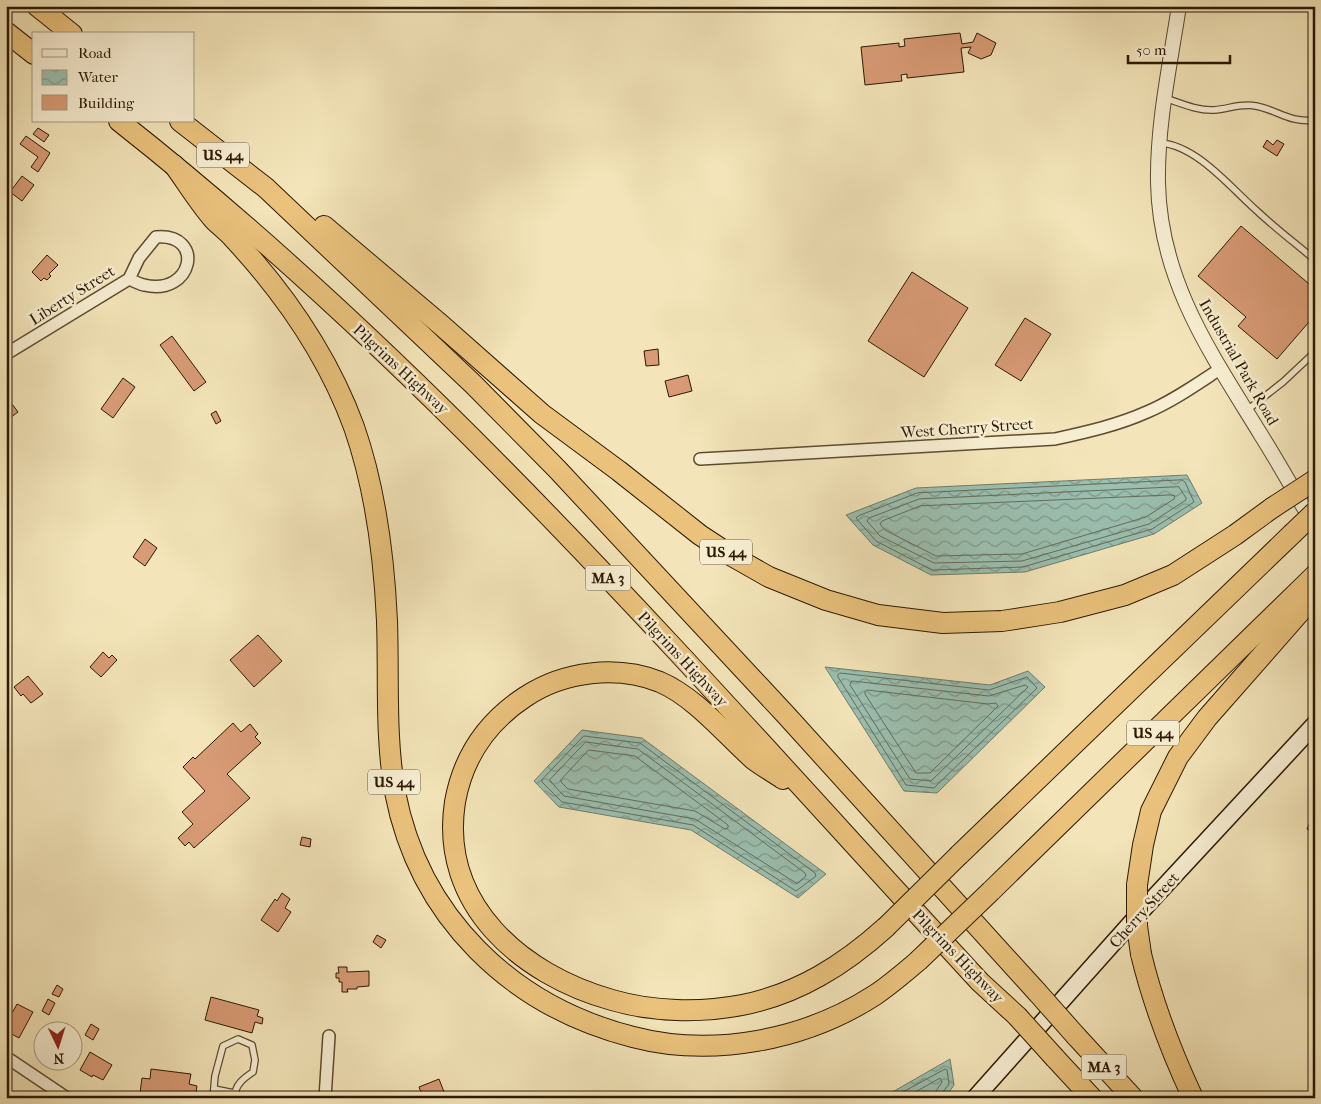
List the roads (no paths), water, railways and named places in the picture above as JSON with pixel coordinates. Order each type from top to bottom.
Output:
[{"type":"highway","points":[[37,6],[70,32]]},
{"type":"highway","points":[[6,32],[32,52]]},
{"type":"highway","name":"Pilgrims Highway","points":[[120,122],[174,165],[307,280],[449,414],[623,594],[980,982],[1017,1016],[1092,1098]]},
{"type":"highway","name":"Pilgrims Highway","points":[[181,122],[266,188],[466,377],[557,469],[805,736],[1133,1098]]},
{"type":"highway","name":"US 44","points":[[174,165],[213,218],[256,265],[304,327],[322,357],[353,426],[375,501],[382,544],[387,620],[391,762],[402,821],[420,868],[436,898],[471,943],[495,968],[543,1002],[572,1017],[605,1030],[642,1040],[674,1045],[708,1046],[740,1043],[796,1032],[867,1000],[918,961],[1315,575]]},
{"type":"highway","name":"US 44","points":[[266,188],[331,231],[542,414],[700,534],[732,556],[770,577],[826,600],[878,615],[943,623],[1002,621],[1060,612],[1125,595],[1173,575],[1236,536],[1272,508],[1315,480]]},
{"type":"highway","points":[[807,794],[756,761],[692,702],[662,683],[632,675],[611,673],[575,676],[544,686],[528,694],[497,718],[485,731],[470,755],[457,790],[454,819],[456,855],[466,889],[479,913],[497,934],[515,950],[556,977],[584,990],[612,1000],[638,1006],[668,1009],[714,1009],[758,1001],[803,985],[825,974],[862,948],[886,927],[1315,512]]},
{"type":"highway","points":[[1193,1098],[1158,1014],[1141,954],[1137,926],[1137,885],[1143,845],[1151,811],[1178,757],[1207,718],[1315,595]]},
{"type":"main road","name":"Cherry Street","points":[[975,1098],[1147,905],[1315,724]]},
{"type":"street","name":"Industrial Park Road","points":[[1179,6],[1158,143],[1158,185],[1166,244],[1187,309],[1220,369],[1315,527]]},
{"type":"street","name":"Liberty Street","points":[[6,354],[129,279],[138,258],[156,236],[174,238],[182,244],[187,253],[188,264],[181,277],[171,284],[159,286],[144,285],[129,279]]},
{"type":"street","name":"West Cherry Street","points":[[700,459],[1056,439],[1089,432],[1149,412],[1187,391],[1220,369]]},
{"type":"street","points":[[325,1098],[329,1036]]},
{"type":"street","points":[[6,1057],[67,1098]]},
{"type":"lane","points":[[1165,98],[1212,110],[1244,104],[1257,106],[1278,115],[1298,120],[1315,120]]},
{"type":"lane","points":[[1158,143],[1177,146],[1194,156],[1315,260]]},
{"type":"lane","points":[[1246,411],[1283,382],[1315,352]]},
{"type":"lane","points":[[213,1098],[214,1089],[223,1046],[238,1039],[252,1046],[255,1060],[253,1072],[241,1080],[235,1095],[214,1089]]},
{"type":"water","points":[[1187,475],[1202,503],[1154,534],[1025,572],[931,575],[873,545],[846,515],[916,488]]},
{"type":"water","points":[[825,667],[990,685],[1028,671],[1045,687],[937,793],[904,791]]},
{"type":"water","points":[[582,730],[642,738],[826,874],[798,898],[691,830],[559,807],[534,781]]},
{"type":"water","points":[[950,1059],[954,1085],[945,1098],[882,1098]]}]
